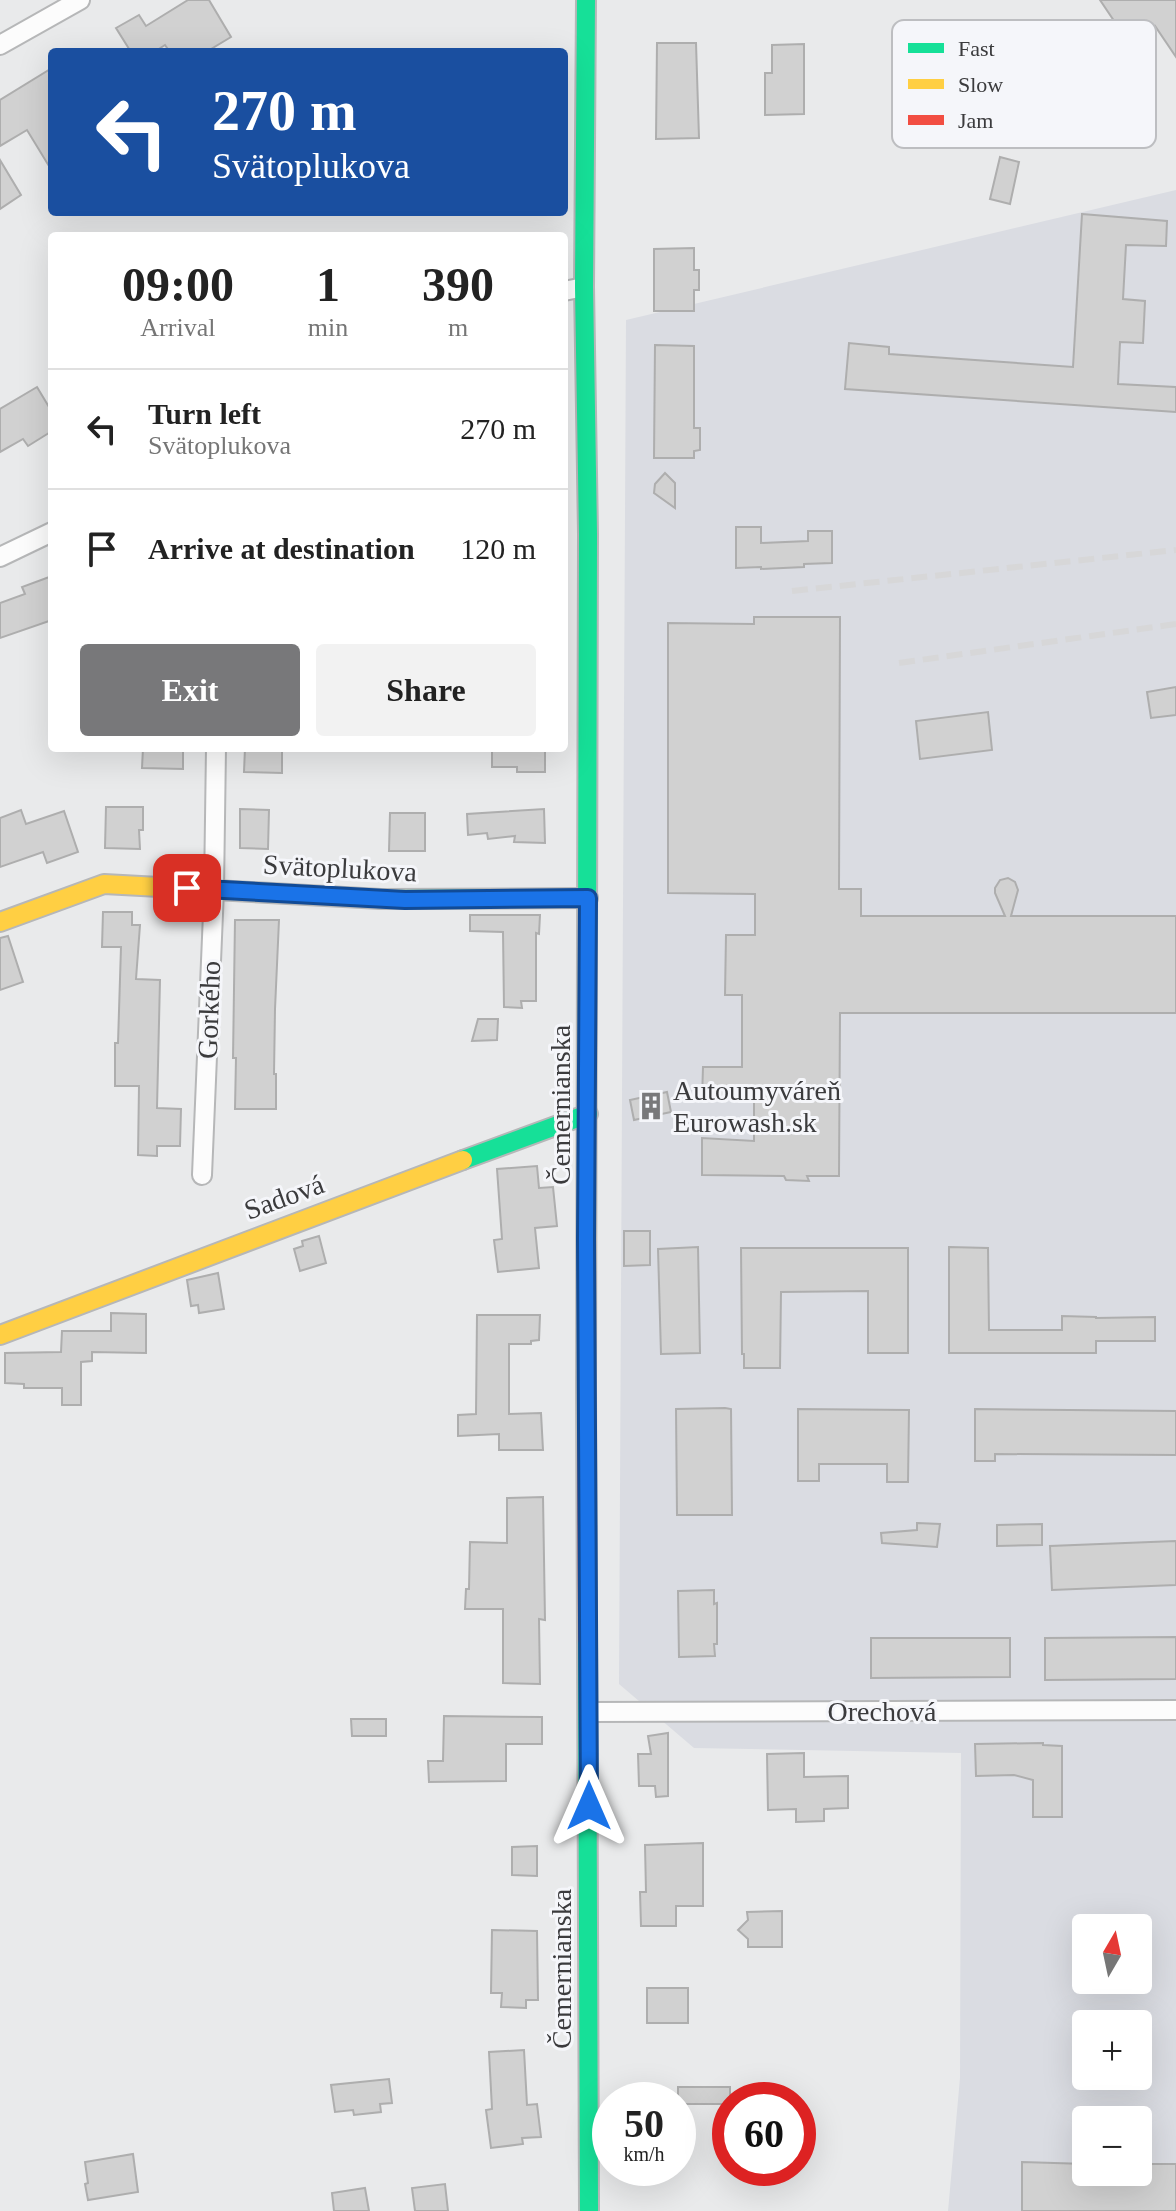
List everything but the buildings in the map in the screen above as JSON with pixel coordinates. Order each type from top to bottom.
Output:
[{"type":"main road","name":"Čemernianska","points":[[586,0],[589,2211]]},
{"type":"main road","name":"Svätoplukova","points":[[0,922],[104,884],[405,900],[588,898]]},
{"type":"main road","name":"Sadová","points":[[0,1335],[588,1114]]},
{"type":"street","points":[[0,45],[80,0]]},
{"type":"street","points":[[568,290],[584,287]]},
{"type":"street","points":[[0,557],[48,534]]},
{"type":"street","name":"Gorkého","points":[[202,1175],[214,890],[216,752]]},
{"type":"street","name":"Orechová","points":[[589,1712],[1176,1710]]},
{"type":"shaded area","points":[[1176,190],[1176,2211],[948,2211],[960,2078],[961,1753],[694,1748],[619,1684],[626,320]]},
{"type":"railway","points":[[792,591],[1176,550]]},
{"type":"railway","points":[[899,663],[1176,624]]},
{"type":"traffic: fast","points":[[586,0],[587,937]]},
{"type":"traffic: fast","points":[[381,899],[588,898]]},
{"type":"traffic: fast","points":[[463,1160],[588,1114]]},
{"type":"traffic: fast","points":[[587,1639],[589,2211]]},
{"type":"traffic: slow","points":[[0,922],[104,884],[381,899]]},
{"type":"traffic: slow","points":[[586,1386],[587,937]]},
{"type":"traffic: slow","points":[[0,1335],[463,1160]]},
{"type":"traffic: jam","points":[[586,1386],[587,1639]]},
{"type":"place","name":"Autoumyváreň Eurowash.sk","points":[[651,1106]]},
{"type":"route","points":[[187,888],[405,900],[588,898],[589,1806]]}]
